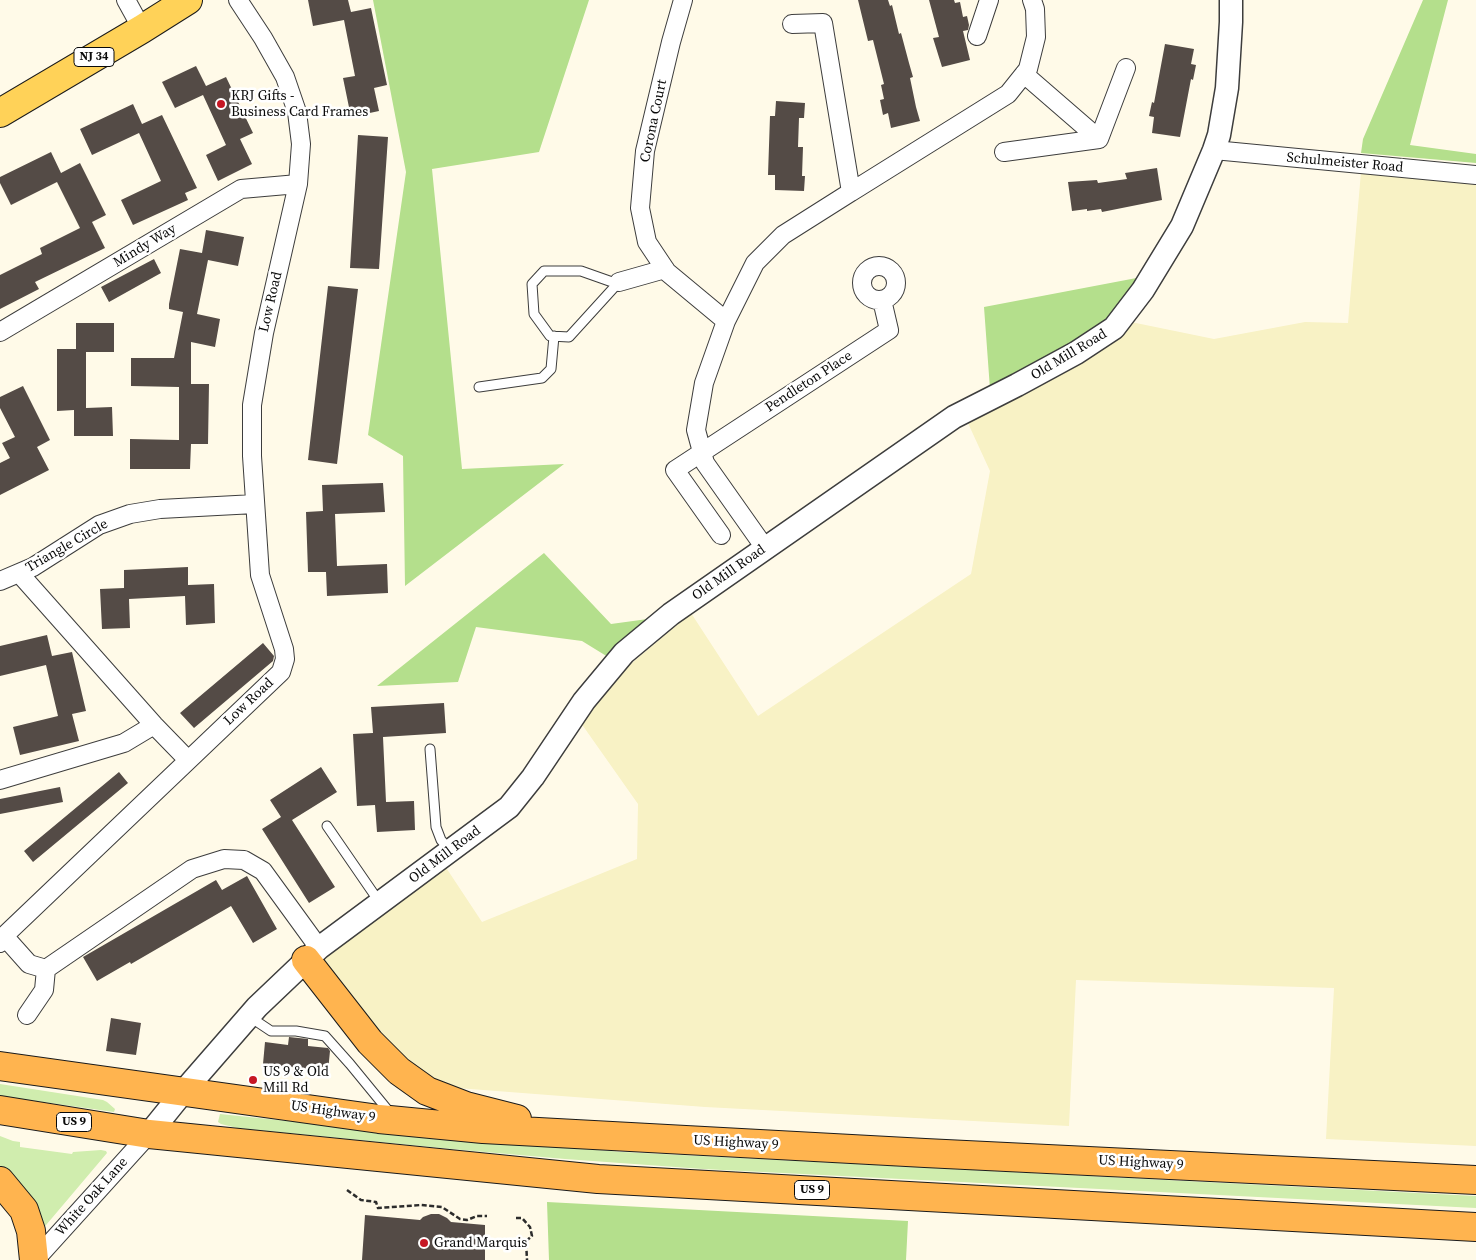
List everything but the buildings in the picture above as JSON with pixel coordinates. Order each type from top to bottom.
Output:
[{"type":"highway","points":[[313,954],[370,1042],[399,1071],[427,1091],[466,1106],[582,1134]]},
{"type":"highway","name":"US Highway 9","points":[[0,1066],[396,1120],[483,1129],[1476,1180]]},
{"type":"highway","name":"US 9","points":[[0,1110],[149,1134],[598,1178],[1476,1227]]},
{"type":"highway","points":[[0,1181],[24,1210],[31,1232],[35,1260]]},
{"type":"main road","name":"NJ 34","points":[[0,113],[188,0]]},
{"type":"street","name":"Low Road","points":[[46,969],[29,964],[2,939],[281,672],[285,659],[284,649],[260,576],[252,456],[252,405],[264,333],[298,184],[301,144],[297,112],[285,78],[263,38],[238,0]]},
{"type":"street","name":"Corona Court","points":[[683,0],[645,151],[640,208],[647,242],[667,272],[726,321]]},
{"type":"street","points":[[977,36],[989,0]]},
{"type":"street","points":[[766,548],[706,463],[696,430],[704,383],[726,321],[755,263],[783,235],[1008,94],[1028,69],[1036,37],[1035,9],[1032,0]]},
{"type":"street","name":"Old Mill Road","points":[[149,1134],[182,1092],[250,1016],[313,954],[509,807],[533,777],[584,702],[624,653],[671,614],[954,417],[1076,354],[1114,328],[1143,290],[1182,226],[1214,150],[1219,135],[1227,88],[1232,22],[1231,0]]},
{"type":"street","points":[[130,1],[142,29]]},
{"type":"street","points":[[792,24],[823,23],[851,192]]},
{"type":"street","points":[[1099,139],[1126,68]]},
{"type":"street","points":[[1024,74],[1099,139]]},
{"type":"street","points":[[1004,152],[1099,139]]},
{"type":"street","name":"Schulmeister Road","points":[[1214,150],[1476,175]]},
{"type":"street","name":"Mindy Way","points":[[0,332],[241,189],[298,184]]},
{"type":"street","points":[[619,282],[665,269]]},
{"type":"street","name":"Pendleton Place","points":[[721,535],[675,470],[889,330],[882,300]]},
{"type":"street","name":"Triangle Circle","points":[[0,581],[33,567],[99,525],[130,514],[160,509],[255,504]]},
{"type":"street","points":[[19,573],[154,725],[188,760]]},
{"type":"street","points":[[0,780],[124,743],[154,725]]},
{"type":"street","points":[[27,1015],[44,990],[46,969],[192,869],[224,859],[244,860],[263,871],[313,954]]},
{"type":"street","name":"White Oak Lane","points":[[35,1260],[149,1134]]},
{"type":"lane","points":[[544,271],[581,271],[616,283],[619,282],[569,337],[550,336],[534,314],[532,284],[544,271]]},
{"type":"lane","points":[[480,387],[542,378],[551,369],[554,336]]},
{"type":"lane","points":[[430,749],[436,827],[441,840],[450,850]]},
{"type":"lane","points":[[327,826],[380,903]]},
{"type":"lane","points":[[250,1016],[271,1031],[296,1031],[325,1036],[396,1120]]},
{"type":"path","points":[[347,1190],[361,1200],[376,1202],[378,1208],[421,1205],[442,1207],[460,1219],[467,1220],[476,1216],[488,1216]]},
{"type":"path","points":[[516,1218],[522,1218],[530,1227],[532,1236],[526,1241],[527,1260]]},
{"type":"shaded area","points":[[1361,172],[1476,183],[1476,1146],[1326,1139],[1334,988],[1076,980],[1069,1126],[705,1107],[431,1086],[313,959],[441,860],[482,922],[637,859],[638,804],[576,716],[626,668],[691,613],[758,716],[971,574],[990,471],[967,421],[1131,322],[1214,339],[1305,322],[1348,323]]},
{"type":"green space","points":[[373,0],[589,0],[539,152],[432,169],[462,469],[564,464],[405,586],[403,456],[368,435],[406,172]]},
{"type":"green space","points":[[1423,0],[1448,0],[1410,145],[1476,154],[1476,163],[1361,153],[1363,139]]},
{"type":"green space","points":[[1147,276],[1113,317],[1073,347],[990,389],[984,307]]},
{"type":"green space","points":[[544,553],[611,624],[655,618],[608,657],[582,641],[476,627],[458,682],[377,686]]},
{"type":"green space","points":[[0,1084],[103,1100],[115,1109],[114,1112],[0,1096]]},
{"type":"green space","points":[[220,1114],[470,1140],[623,1152],[1476,1196],[1476,1208],[703,1169],[565,1159],[237,1128],[218,1122]]},
{"type":"green space","points":[[0,1136],[20,1142],[20,1147],[72,1154],[73,1152],[101,1150],[107,1153],[41,1231],[0,1169]]},
{"type":"green space","points":[[547,1202],[908,1221],[906,1260],[549,1260]]},
{"type":"place","name":"KRJ Gifts - Business Card Frames","points":[[221,104]]},
{"type":"place","name":"US 9 & Old Mill Rd","points":[[253,1080]]},
{"type":"place","name":"Grand Marquis","points":[[424,1243]]}]
